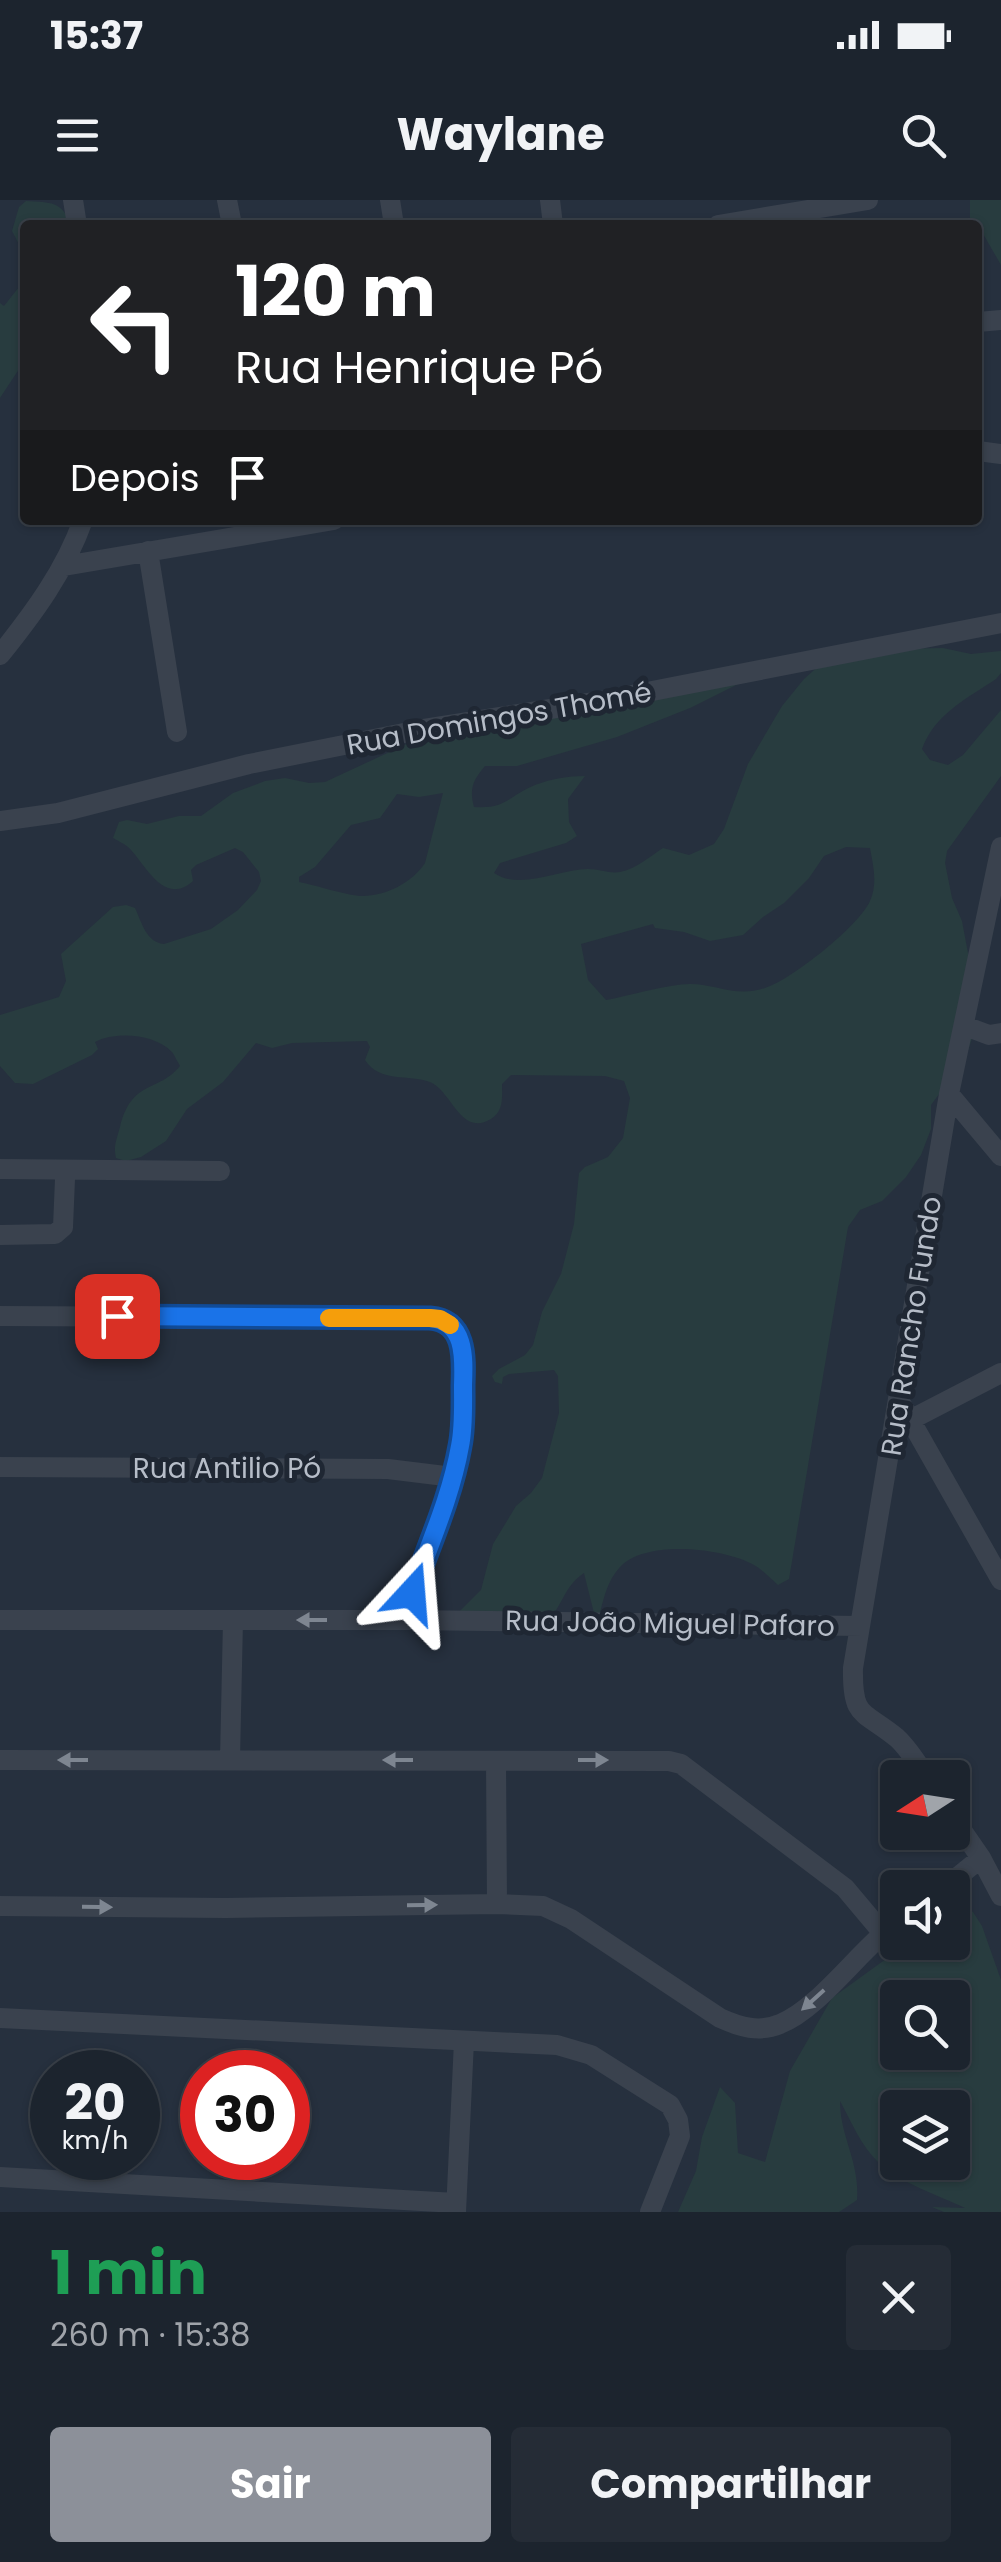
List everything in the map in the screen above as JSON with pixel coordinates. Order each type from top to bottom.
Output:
[{"type":"street","points":[[748,220],[868,200]]},
{"type":"street","points":[[2,651],[26,624],[64,566],[80,525]]},
{"type":"street","points":[[64,566],[304,525]]},
{"type":"street","points":[[148,551],[177,732]]},
{"type":"street","name":"Rua Domingos Thomé","points":[[0,821],[58,813],[249,764],[424,729],[601,701],[1001,623]]},
{"type":"street","name":"Rua Rancho Fundo","points":[[915,1760],[896,1737],[866,1718],[852,1695],[853,1668],[949,1094],[1001,847]]},
{"type":"street","points":[[965,1026],[990,1036],[1001,1033]]},
{"type":"street","points":[[949,1094],[1001,1156]]},
{"type":"street","points":[[0,1170],[220,1171]]},
{"type":"street","points":[[0,1235],[55,1234],[63,1227],[65,1180]]},
{"type":"street","points":[[0,1316],[440,1319],[450,1325],[465,1353],[462,1442],[412,1593],[409,1620]]},
{"type":"street","points":[[912,1419],[1001,1372]]},
{"type":"street","points":[[899,1400],[994,1548],[1001,1580]]},
{"type":"street","name":"Rua Antilio Pó","points":[[0,1467],[388,1470],[453,1477]]},
{"type":"street","name":"Rua João Miguel Pafaro","points":[[0,1620],[860,1626]]},
{"type":"street","points":[[230,1759],[233,1620]]},
{"type":"street","points":[[0,1760],[655,1760],[681,1764],[880,1918]]},
{"type":"street","points":[[496,1761],[496,1904]]},
{"type":"street","points":[[970,1842],[1001,1896]]},
{"type":"street","points":[[966,1870],[981,1858]]},
{"type":"street","points":[[0,1906],[543,1906],[571,1920],[720,2018],[751,2029],[768,2028],[792,2018],[880,1937]]},
{"type":"street","points":[[0,2018],[556,2045],[591,2055],[670,2106],[678,2120],[680,2136],[650,2212]]},
{"type":"street","points":[[0,2177],[456,2207],[464,2041]]},
{"type":"green space","points":[[970,200],[1001,200],[1001,265],[982,232],[982,220],[970,218]]},
{"type":"green space","points":[[26,201],[54,204],[69,220],[20,220],[20,246],[12,231],[19,207]]},
{"type":"green space","points":[[19,287],[20,368],[0,398],[0,303],[4,306]]},
{"type":"green space","points":[[943,648],[971,654],[1001,651],[1001,673],[943,717],[922,749],[930,760],[948,765],[963,755],[1001,710],[1001,776],[947,851],[945,863],[952,898],[962,921],[974,985],[974,1033],[965,1059],[931,1105],[931,1129],[921,1155],[882,1201],[860,1210],[848,1227],[789,1579],[778,1585],[754,1565],[724,1554],[666,1550],[648,1552],[620,1567],[609,1584],[599,1616],[594,1613],[584,1573],[549,1618],[526,1619],[507,1611],[482,1619],[459,1612],[481,1590],[493,1544],[516,1506],[542,1478],[559,1413],[558,1376],[554,1370],[509,1374],[503,1377],[502,1384],[492,1376],[525,1355],[533,1345],[542,1312],[561,1274],[574,1224],[579,1173],[608,1157],[623,1138],[630,1098],[624,1081],[605,1076],[511,1075],[502,1084],[498,1112],[480,1123],[464,1118],[430,1082],[387,1075],[371,1067],[365,1060],[370,1047],[367,1041],[292,1043],[272,1048],[256,1043],[223,1082],[187,1109],[166,1141],[141,1157],[126,1161],[116,1158],[115,1150],[125,1112],[138,1094],[180,1066],[172,1052],[146,1038],[114,1036],[95,1042],[98,1049],[92,1055],[33,1084],[15,1083],[0,1066],[0,1015],[59,997],[66,981],[61,954],[113,907],[135,908],[149,936],[164,944],[211,929],[257,890],[259,872],[235,848],[196,865],[191,870],[193,881],[182,888],[163,886],[128,847],[113,838],[119,822],[147,824],[179,816],[201,816],[233,793],[265,781],[285,778],[325,782],[424,736],[507,728],[582,708],[744,681],[617,737],[517,766],[485,766],[478,776],[472,790],[474,807],[501,804],[547,781],[585,776],[568,799],[569,822],[577,836],[500,863],[494,873],[528,880],[588,869],[620,872],[663,848],[689,855],[714,844],[724,829],[748,764],[782,706],[804,679],[830,656],[882,649]],"holes":[[[443,793],[425,863],[406,882],[381,894],[363,896],[299,882],[299,877],[315,867],[351,825],[380,818],[397,794],[419,797]],[[846,847],[870,848],[874,881],[870,901],[839,937],[777,983],[745,992],[681,985],[606,1000],[588,980],[581,944],[653,924],[655,928],[710,941],[743,935],[784,903],[824,856]]]},
{"type":"green space","points":[[970,1910],[973,1912],[1001,1980],[1001,2212],[944,2212],[932,2207],[965,2208],[904,2180],[970,2180],[970,2090],[880,2090],[880,2164],[862,2142],[840,2101],[856,2174],[857,2200],[839,2212],[678,2212],[696,2171],[702,2137],[720,2087],[735,2103],[738,2153],[765,2162],[790,2071],[832,1998],[885,1960],[970,1960]]},
{"type":"slow traffic","points":[[329,1318],[430,1318],[450,1325]]},
{"type":"route","points":[[117,1316],[430,1318],[450,1325],[465,1353],[462,1442],[412,1593]]}]
